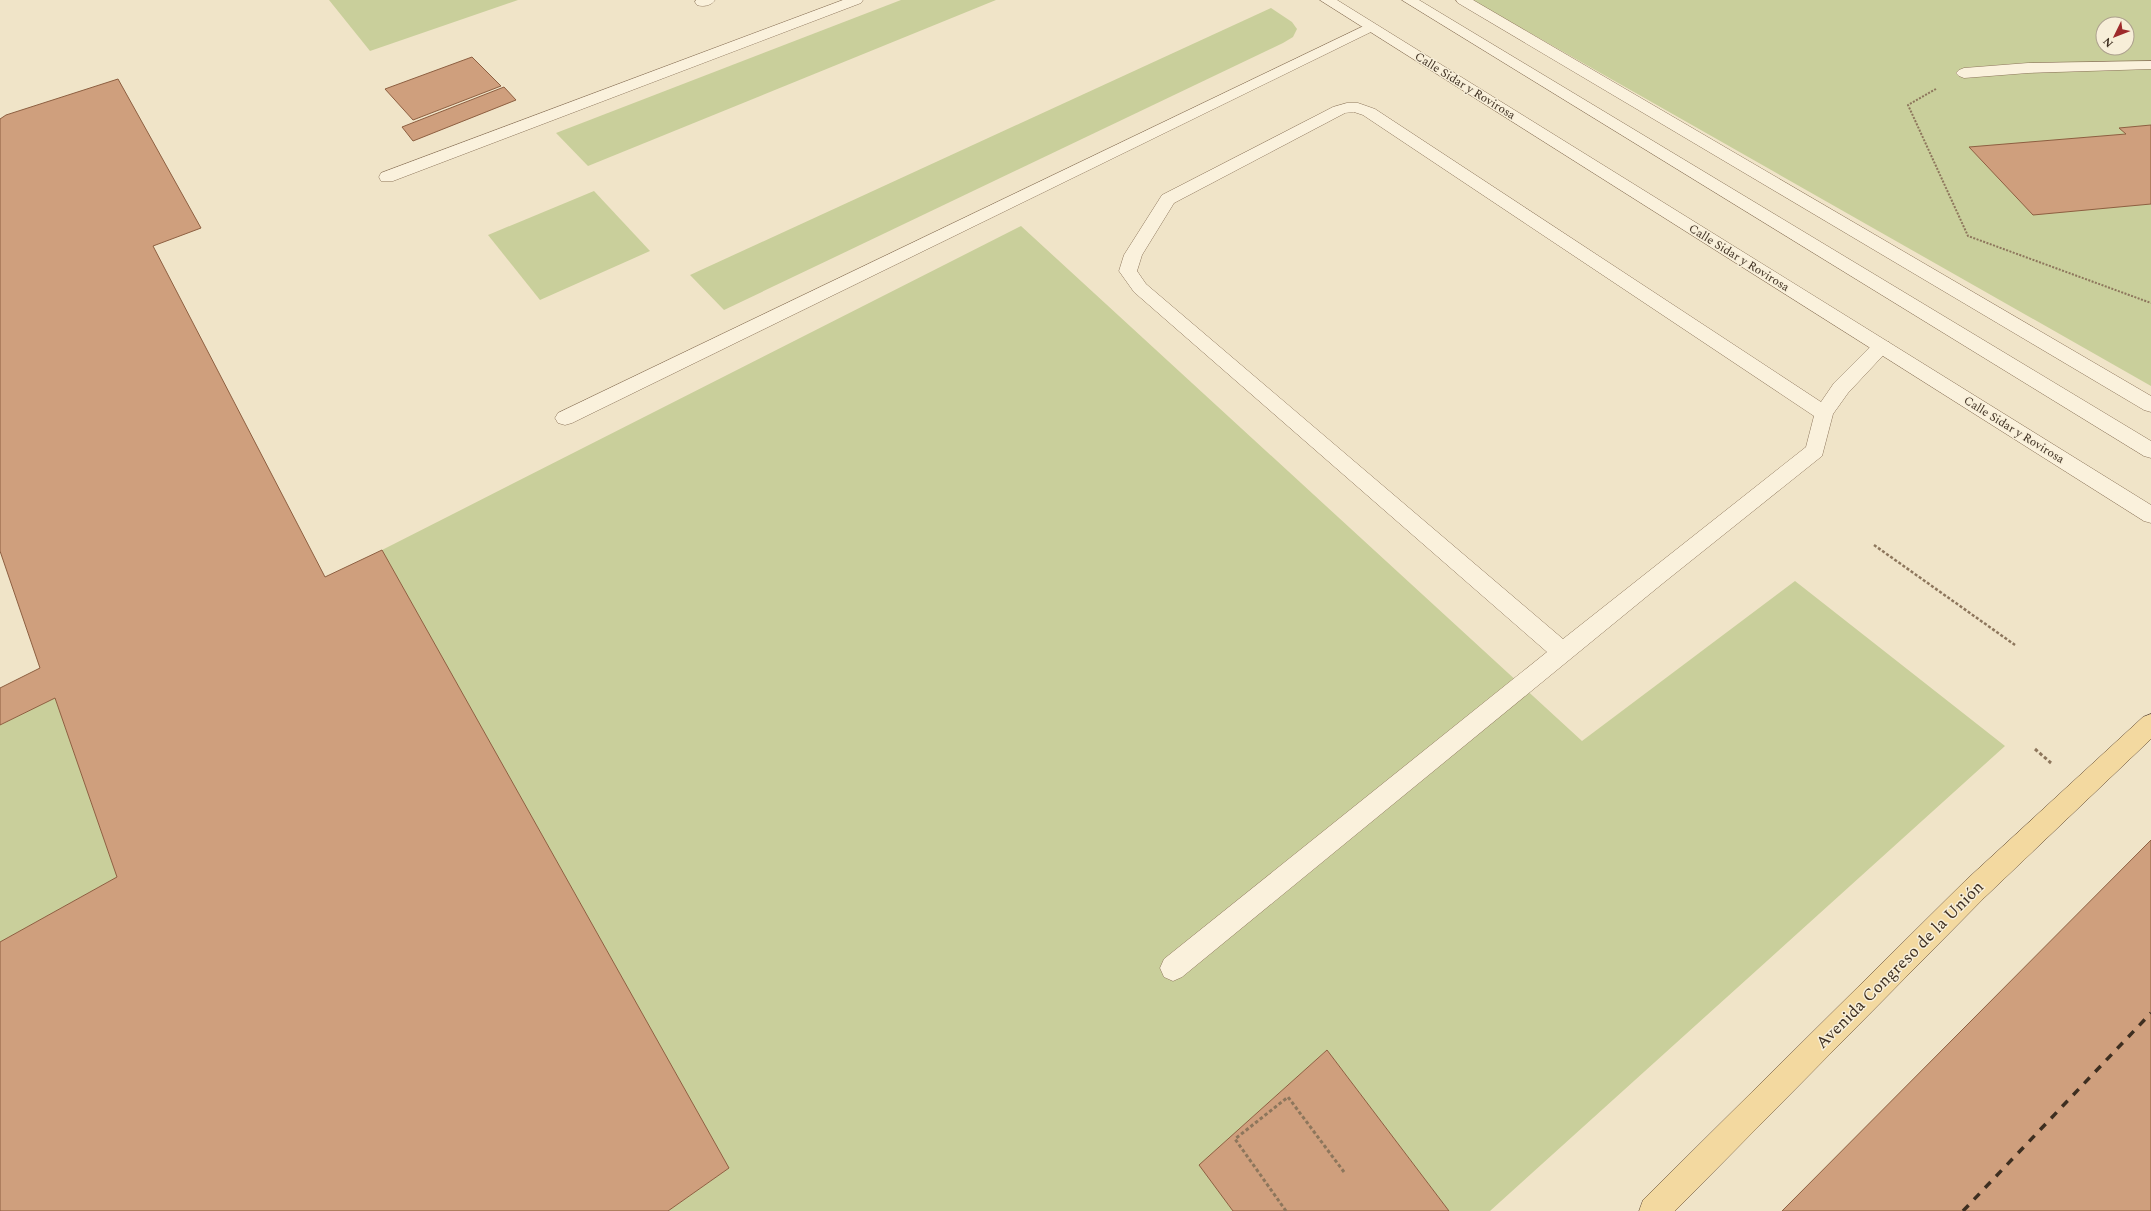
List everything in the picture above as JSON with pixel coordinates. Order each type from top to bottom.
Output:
[{"type":"main road","name":"Avenida Congreso de la Unión","points":[[1654,1211],[1975,889],[2151,724]]},
{"type":"street","points":[[386,177],[856,0]]},
{"type":"street","name":"Calle Sidar y Rovirosa","points":[[1328,0],[2151,515]]},
{"type":"street","points":[[1409,0],[2151,451]]},
{"type":"street","points":[[1463,0],[2151,405]]},
{"type":"street","points":[[565,418],[1370,27]]},
{"type":"street","points":[[1964,73],[2028,68],[2151,65]]},
{"type":"street","points":[[1563,652],[1140,288],[1128,271],[1133,255],[1168,199],[1321,119],[1348,107],[1360,108],[1369,112],[1824,413]]},
{"type":"street","points":[[1173,968],[1563,652],[1815,451],[1824,413],[1841,388],[1882,347]]},
{"type":"path","points":[[1964,73],[1908,105],[1968,236],[2151,303]]},
{"type":"path","points":[[1874,545],[2015,645]]},
{"type":"path","points":[[1286,1211],[1235,1139],[1288,1097],[1344,1172]]},
{"type":"green space","points":[[329,0],[518,0],[370,51]]},
{"type":"green space","points":[[901,0],[996,0],[588,166],[556,133]]},
{"type":"green space","points":[[1472,0],[2151,0],[2151,386]]},
{"type":"green space","points":[[1271,8],[1292,22],[1297,29],[1293,37],[1283,43],[724,310],[690,275]]},
{"type":"green space","points":[[594,191],[650,251],[540,300],[488,235]]},
{"type":"green space","points":[[1021,226],[1582,741],[1795,581],[2005,746],[1490,1211],[1449,1211],[1327,1050],[1200,1165],[1233,1211],[668,1211],[729,1168],[382,550]]},
{"type":"green space","points":[[55,698],[117,877],[0,942],[0,725]]},
{"type":"building","points":[[472,57],[501,86],[413,120],[385,89]]},
{"type":"building","points":[[118,79],[201,228],[153,246],[325,577],[382,550],[729,1168],[668,1211],[0,1211],[0,942],[117,877],[55,698],[0,725],[0,688],[40,668],[0,551],[0,119],[6,115]]},
{"type":"building","points":[[504,87],[516,100],[413,141],[402,127]]},
{"type":"building","points":[[2151,125],[2151,204],[2033,215],[1969,147],[2126,134],[2119,128]]},
{"type":"building","points":[[2151,840],[2151,1211],[1782,1211]]},
{"type":"building","points":[[1327,1050],[1449,1211],[1233,1211],[1199,1165]]},
{"type":"railway","points":[[1963,1211],[2151,1013]]}]
